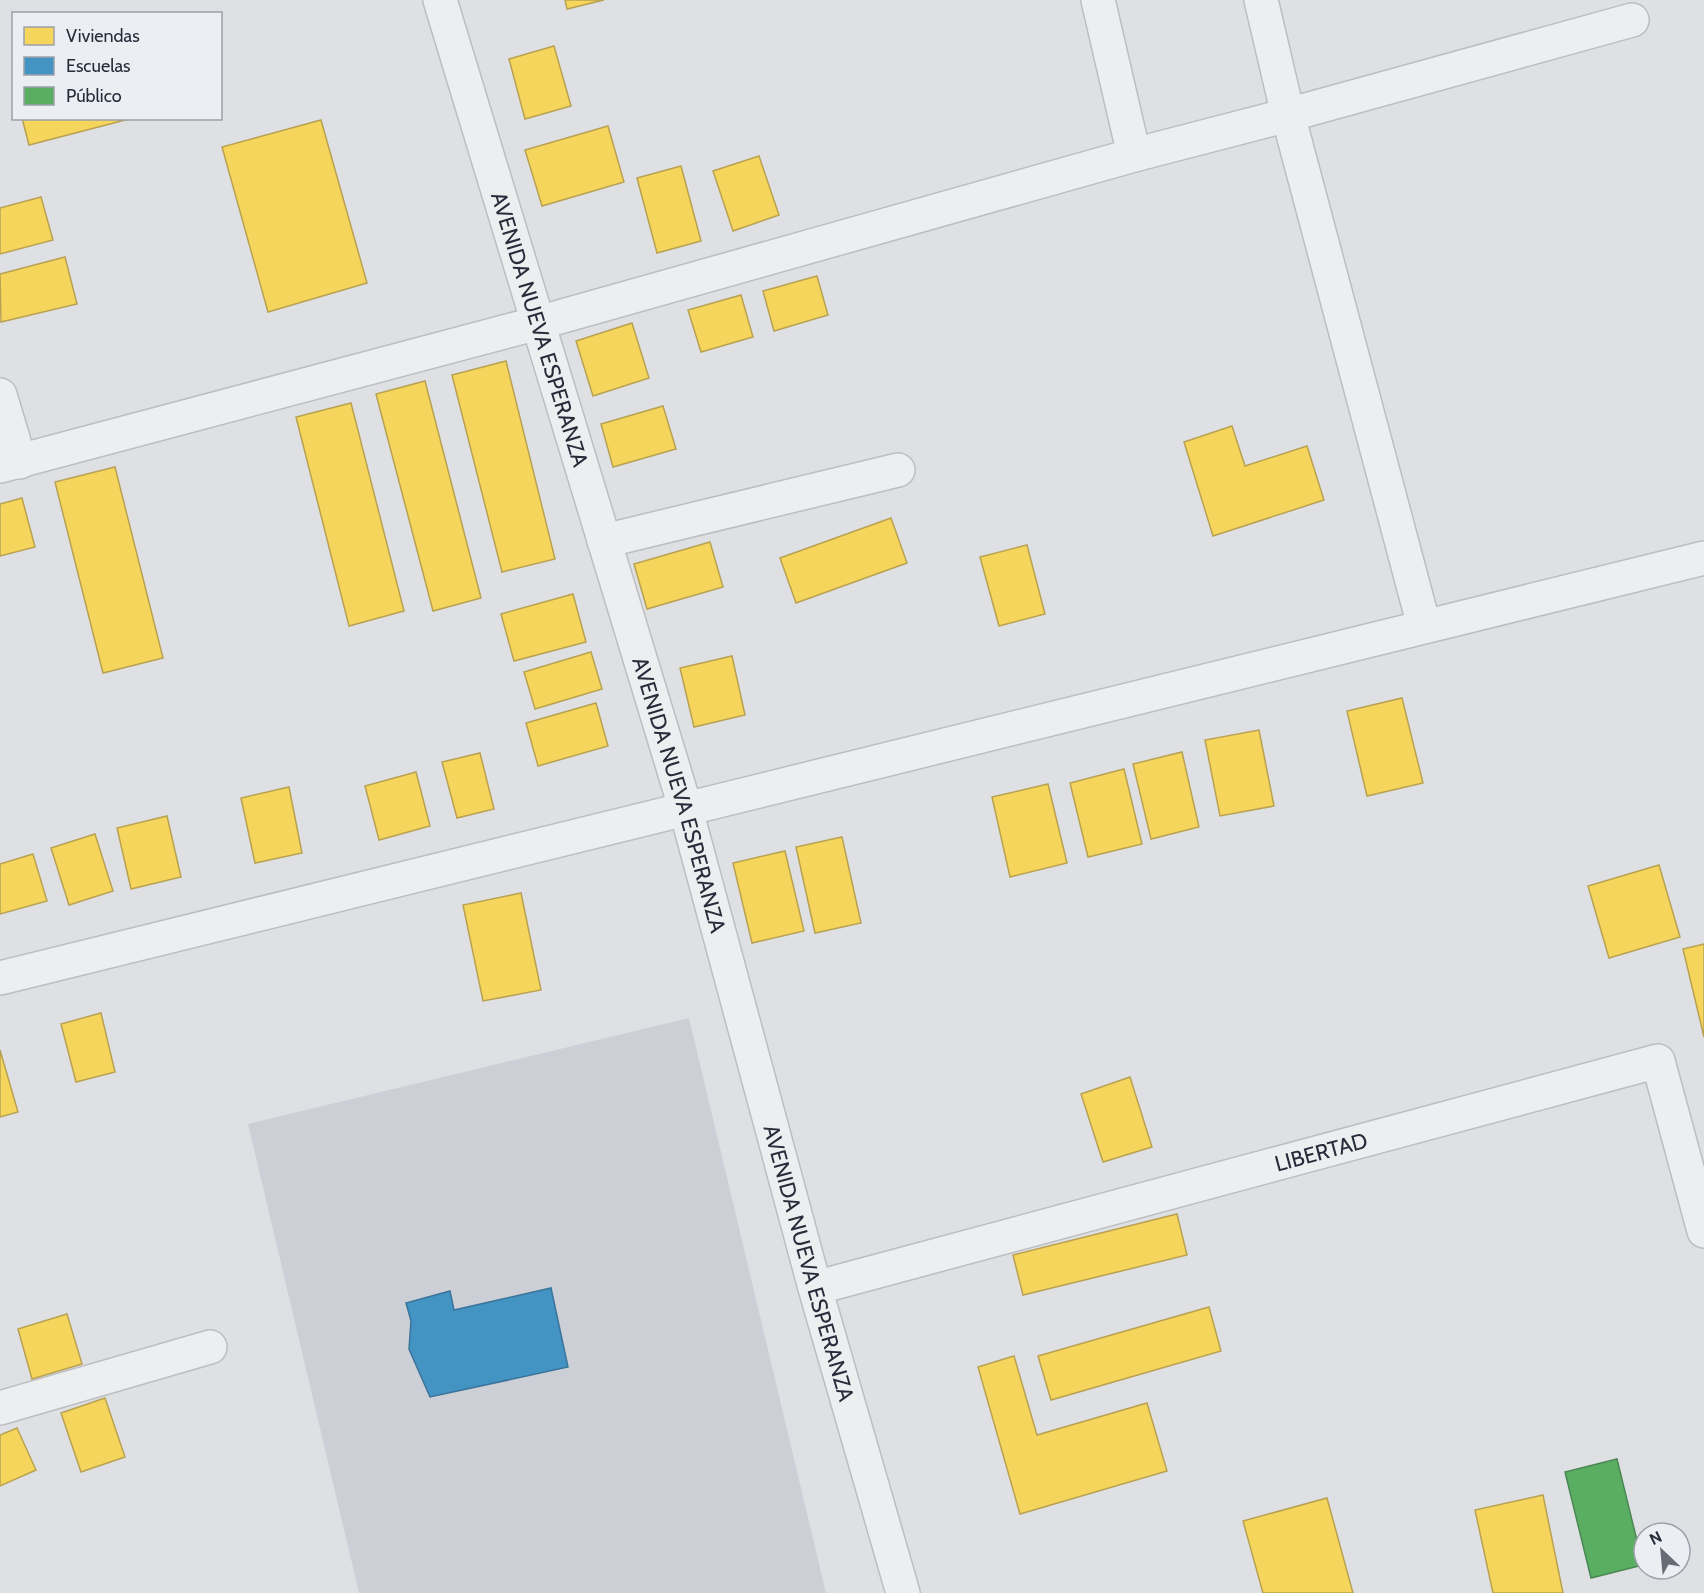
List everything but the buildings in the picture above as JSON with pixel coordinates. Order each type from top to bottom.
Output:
[{"type":"street","name":"AVENIDA NUEVA ESPERANZA","points":[[440,0],[686,810],[815,1288],[903,1593]]},
{"type":"street","points":[[1098,0],[1134,155]]},
{"type":"street","points":[[1261,0],[1288,116],[1424,626]]},
{"type":"street","points":[[0,395],[10,464],[538,323],[1134,155],[1288,116],[1632,20]]},
{"type":"street","points":[[604,541],[898,470]]},
{"type":"street","points":[[0,978],[1704,558]]},
{"type":"street","name":"LIBERTAD","points":[[815,1288],[1658,1061],[1704,1231]]},
{"type":"street","points":[[0,1408],[210,1347]]},
{"type":"shaded area","points":[[689,1018],[826,1593],[359,1593],[248,1124]]}]
